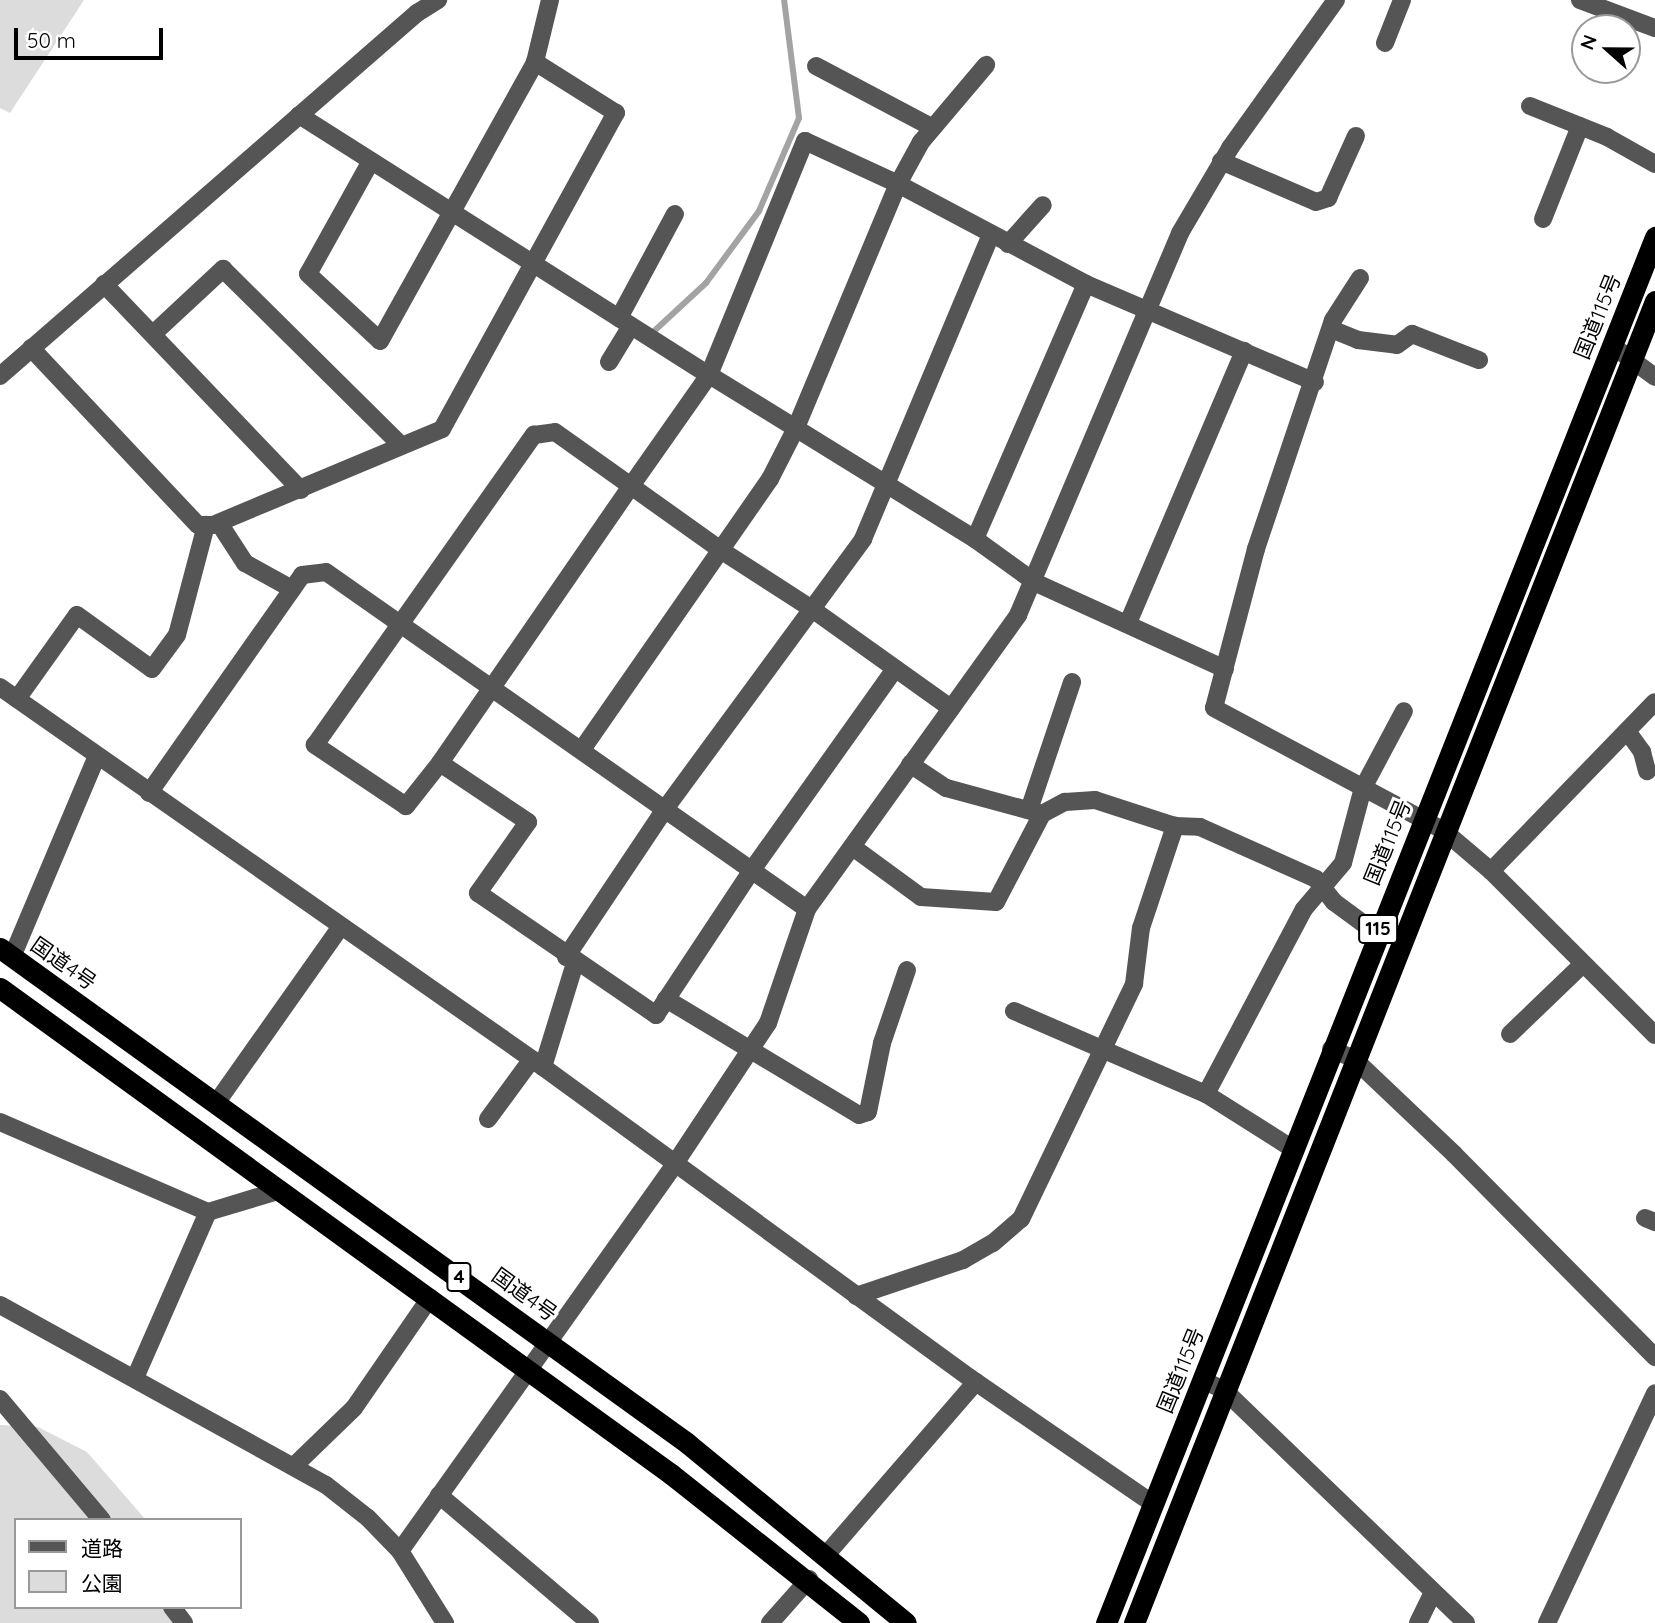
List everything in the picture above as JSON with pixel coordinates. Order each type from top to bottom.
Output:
[{"type":"highway","name":"国道115号","points":[[1106,1623],[1376,933],[1655,237]]},
{"type":"highway","name":"115","points":[[1134,1623],[1655,300]]},
{"type":"highway","name":"国道4号","points":[[6,952],[687,1443],[906,1623]]},
{"type":"highway","name":"4","points":[[0,988],[529,1370],[809,1579],[859,1623]]},
{"type":"street","points":[[0,376],[299,115],[438,0]]},
{"type":"street","points":[[371,161],[308,274],[380,341],[535,62],[550,0]]},
{"type":"street","points":[[400,1551],[674,1165],[749,1052],[768,1023],[807,909],[854,848],[910,764],[1018,615],[1036,583],[1180,233],[1221,161],[1336,0]]},
{"type":"street","points":[[1385,43],[1402,0]]},
{"type":"street","points":[[1580,0],[1655,28]]},
{"type":"street","points":[[32,348],[198,525],[213,524],[301,490],[442,429],[450,421],[617,113],[535,62]]},
{"type":"street","points":[[583,748],[770,479],[795,430],[898,184],[933,128],[986,65]]},
{"type":"street","points":[[816,66],[933,128]]},
{"type":"street","points":[[1530,106],[1580,126],[1655,164]]},
{"type":"street","points":[[299,115],[795,430],[975,539],[1036,583],[1225,669]]},
{"type":"street","points":[[1543,219],[1580,126]]},
{"type":"street","points":[[1221,161],[1316,202],[1328,198],[1356,136]]},
{"type":"street","points":[[951,708],[812,609],[722,551],[631,486],[555,432],[534,435],[315,745],[405,806],[440,763],[631,486],[709,375],[804,141],[898,184],[1086,284],[1315,382]]},
{"type":"street","points":[[1008,244],[1043,205]]},
{"type":"street","points":[[609,362],[675,214]]},
{"type":"street","points":[[488,1119],[538,1063],[571,960],[665,809],[863,538],[990,235]]},
{"type":"street","points":[[153,334],[223,269],[401,445]]},
{"type":"street","points":[[1360,278],[1331,329],[1256,549],[1214,708],[1444,831],[1491,871],[1655,1035]]},
{"type":"street","points":[[103,284],[301,490]]},
{"type":"street","points":[[975,539],[1086,284]]},
{"type":"street","points":[[1331,329],[1358,340],[1397,345],[1412,334],[1479,360]]},
{"type":"street","points":[[1611,348],[1633,357],[1655,377]]},
{"type":"street","points":[[1128,623],[1244,351]]},
{"type":"street","points":[[213,524],[245,563],[292,589]]},
{"type":"street","points":[[17,699],[77,615],[152,669],[177,635],[213,524]]},
{"type":"street","points":[[149,793],[302,575],[326,572],[583,748],[807,909]]},
{"type":"street","points":[[440,763],[528,822],[478,893],[571,960],[656,1015],[752,870],[895,669]]},
{"type":"street","points":[[854,848],[921,897],[996,902],[1035,812],[1072,682]]},
{"type":"street","points":[[0,687],[538,1063],[674,1165],[976,1382],[1152,1503]]},
{"type":"street","points":[[1491,871],[1655,702]]},
{"type":"street","points":[[1206,1094],[1304,909],[1343,863],[1363,788],[1404,711]]},
{"type":"street","points":[[1627,731],[1642,752],[1647,771]]},
{"type":"street","points":[[6,952],[97,755]]},
{"type":"street","points":[[910,764],[946,788],[1035,812],[1065,802],[1095,800],[1175,826],[1200,827],[1261,851],[1316,879],[1320,889],[1376,933]]},
{"type":"street","points":[[856,1296],[963,1259],[993,1243],[1021,1219],[1101,1047],[1134,984],[1141,928],[1175,826]]},
{"type":"street","points":[[217,1102],[341,926]]},
{"type":"street","points":[[1510,1034],[1583,964]]},
{"type":"street","points":[[666,999],[749,1052],[859,1115],[868,1112],[882,1043],[907,970]]},
{"type":"street","points":[[1014,1011],[1206,1094],[1293,1149]]},
{"type":"street","points":[[1331,1049],[1354,1059],[1655,1357]]},
{"type":"street","points":[[0,1122],[208,1212],[281,1190]]},
{"type":"street","points":[[135,1378],[208,1212]]},
{"type":"street","points":[[294,1466],[354,1408],[430,1298]]},
{"type":"street","points":[[0,1305],[294,1466],[369,1518],[400,1551],[445,1623]]},
{"type":"street","points":[[1202,1380],[1224,1390],[1466,1623]]},
{"type":"street","points":[[826,1555],[976,1382]]},
{"type":"street","points":[[1547,1623],[1655,1393]]},
{"type":"street","points":[[0,1399],[100,1518]]},
{"type":"street","points":[[439,1495],[590,1623]]},
{"type":"street","points":[[770,1623],[809,1579]]},
{"type":"street","points":[[1418,1623],[1433,1592]]},
{"type":"green space","points":[[0,0],[84,0],[10,113],[0,108]]},
{"type":"green space","points":[[0,1425],[38,1427],[87,1452],[144,1518],[14,1518],[14,1609],[166,1609],[175,1623],[0,1623]]},
{"type":"waterway","points":[[652,333],[706,283],[759,211],[799,118],[784,0]]}]
